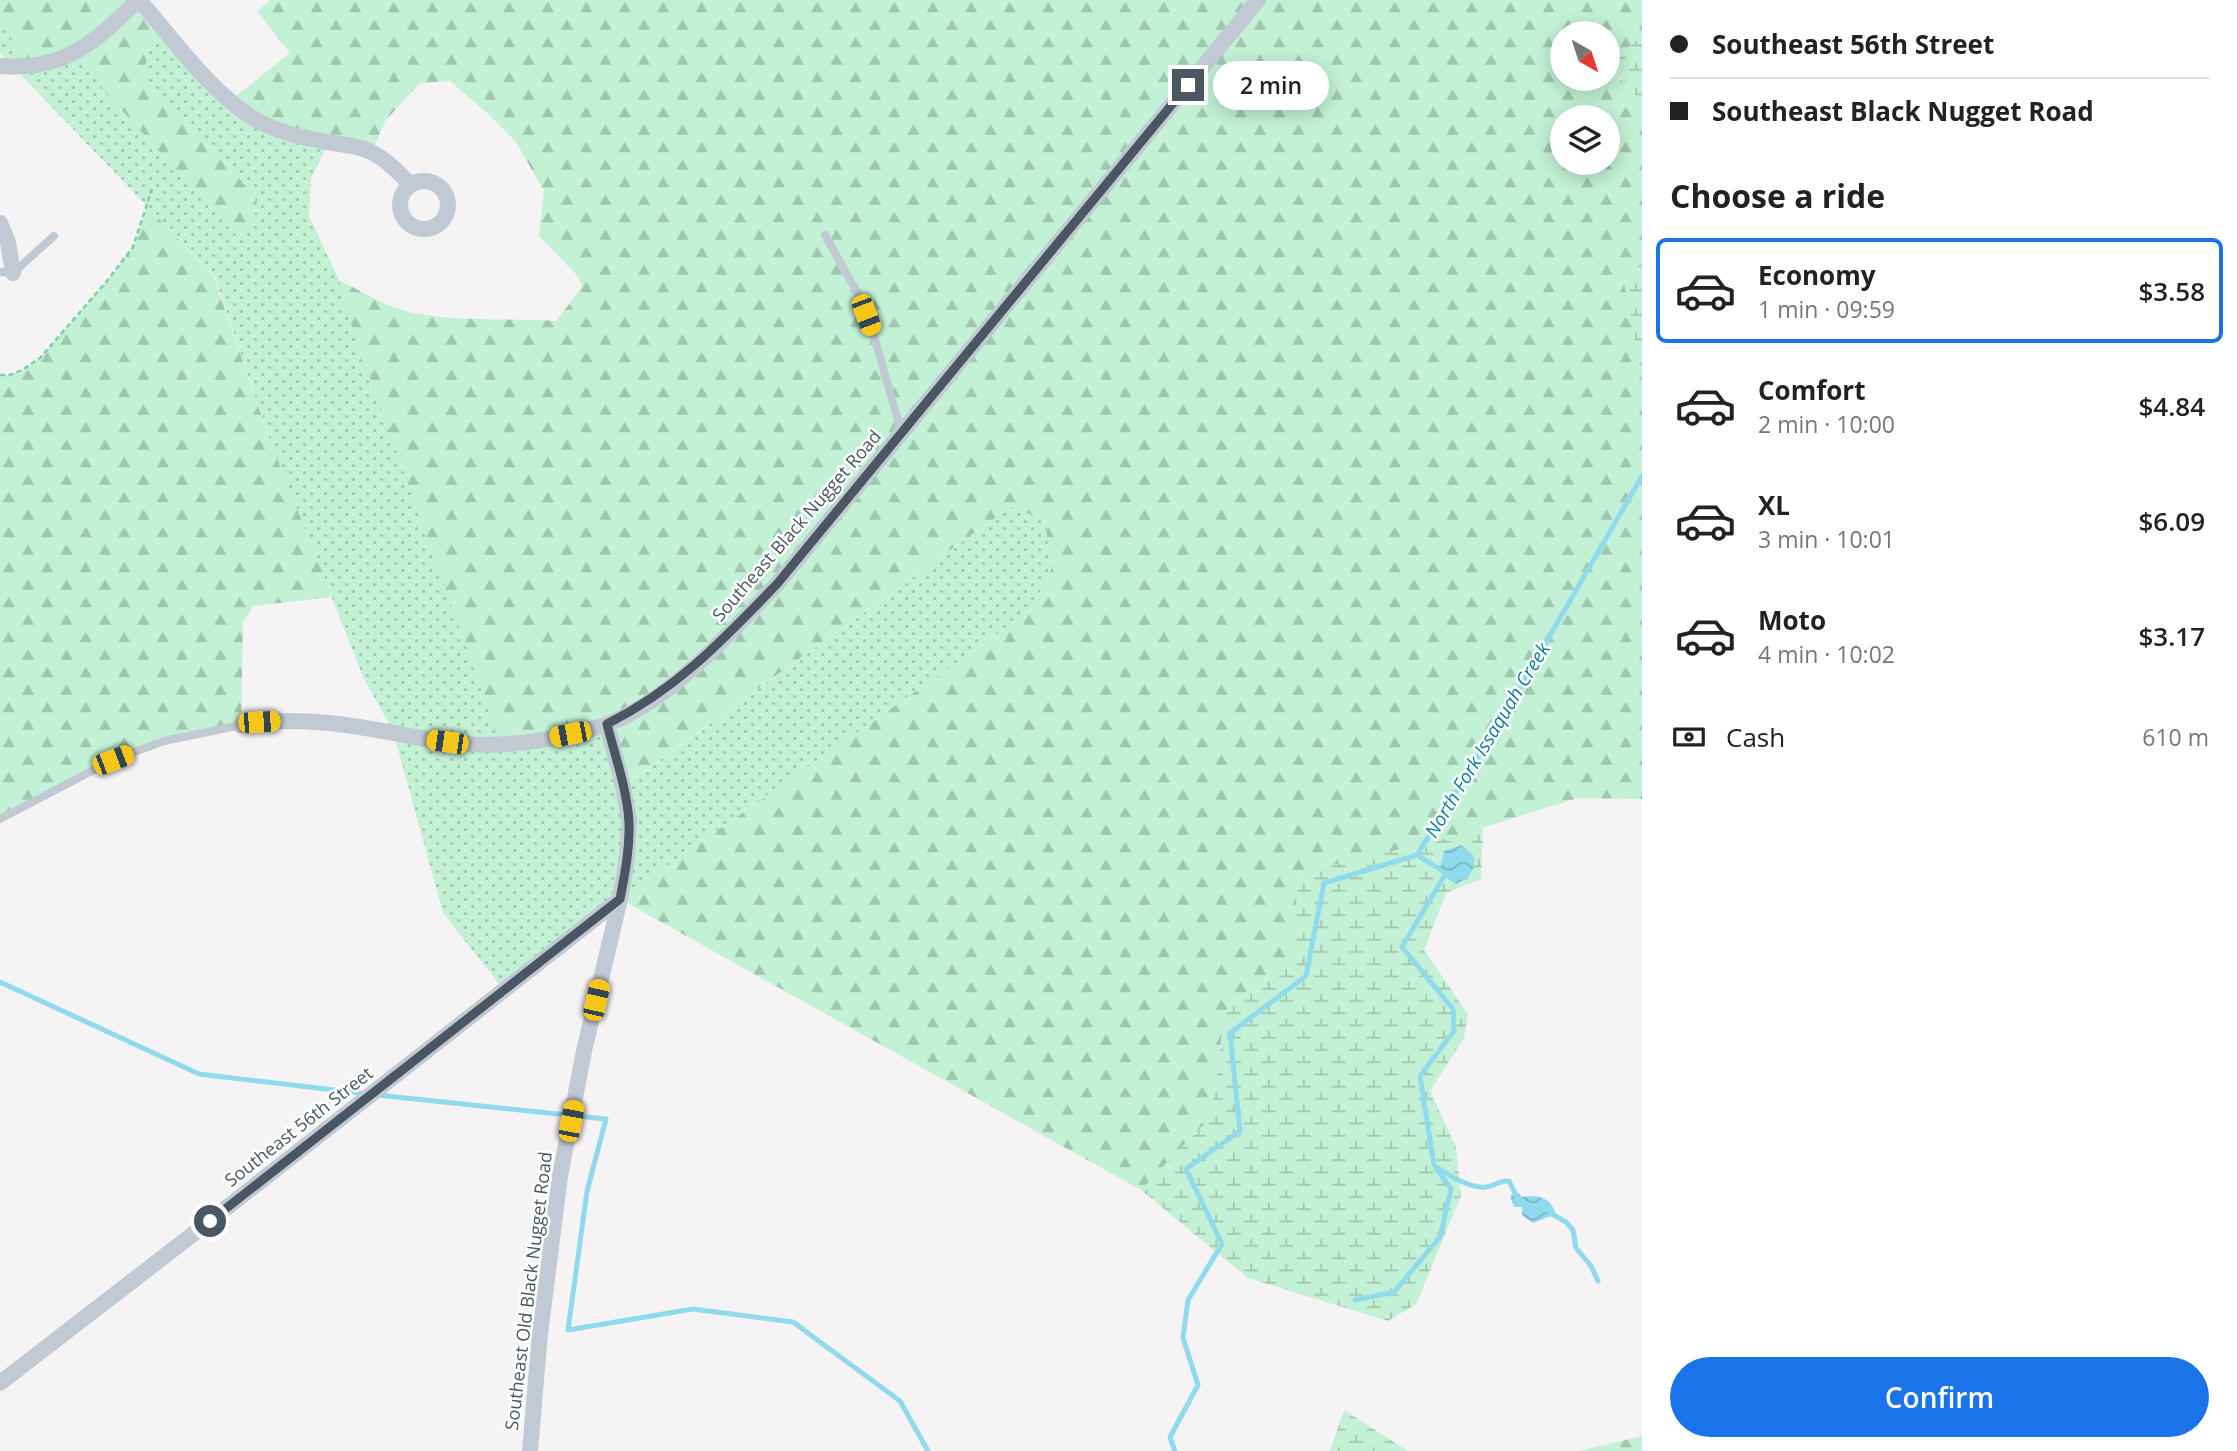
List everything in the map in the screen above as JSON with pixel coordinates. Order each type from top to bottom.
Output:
[{"type":"street","points":[[0,66],[35,67],[77,52],[94,41],[138,0],[206,77],[230,101],[255,119],[287,134],[359,147],[372,152],[411,185]]},
{"type":"street","name":"Southeast Black Nugget Road","points":[[241,725],[318,721],[463,744],[500,745],[546,739],[607,724],[637,709],[669,687],[711,652],[777,584],[1258,0]]},
{"type":"street","points":[[0,223],[8,242],[7,273]]},
{"type":"street","name":"Southeast Old Black Nugget Road","points":[[530,1451],[540,1334],[560,1176],[627,859],[629,821],[607,724]]},
{"type":"street","name":"Southeast 56th Street","points":[[0,1383],[620,899]]},
{"type":"lane","points":[[825,235],[858,294],[874,336],[901,434]]},
{"type":"lane","points":[[7,273],[54,236]]},
{"type":"lane","name":"Southeast Black Nugget Road","points":[[0,819],[113,760],[164,741],[241,725]]},
{"type":"path","points":[[0,375],[10,375],[22,370],[40,358],[107,281],[133,247],[152,189]]},
{"type":"green space","points":[[0,0],[77,52],[107,94],[235,233],[229,165],[158,98],[144,71],[152,39],[165,30],[230,101],[329,142],[311,178],[309,216],[339,280],[347,313],[607,724],[624,786],[1010,507],[1046,519],[1051,570],[1030,611],[620,899],[504,990],[443,913],[393,731],[364,679],[271,443],[215,277],[0,53]]},
{"type":"green space","points":[[0,0],[139,0],[165,30],[152,39],[144,71],[158,98],[229,165],[257,201],[253,227],[235,234],[107,94],[77,52],[35,67],[0,22]]},
{"type":"green space","points":[[271,0],[1642,0],[1642,37],[1620,54],[1620,21],[1550,21],[1550,91],[1620,91],[1620,78],[1642,103],[1642,262],[1624,281],[1642,380],[1642,799],[1578,798],[1448,838],[1299,873],[1292,953],[1225,1012],[1211,1117],[1141,1190],[620,899],[1030,611],[1051,570],[1045,520],[1010,507],[623,786],[606,725],[501,745],[347,313],[339,280],[378,300],[410,312],[453,318],[556,321],[583,286],[575,273],[539,236],[544,191],[516,142],[450,81],[420,83],[385,121],[372,152],[287,134],[230,101],[290,53],[257,11]]},
{"type":"green space","points":[[1642,37],[1642,103],[1620,77],[1620,54]]},
{"type":"green space","points":[[147,206],[214,277],[271,443],[332,597],[253,606],[243,622],[241,725],[164,741],[113,760],[0,819],[0,375],[21,371],[40,358],[107,281],[133,247]]},
{"type":"green space","points":[[1642,262],[1642,380],[1624,281]]},
{"type":"green space","points":[[1483,827],[1481,879],[1446,893],[1424,950],[1468,1014],[1464,1038],[1430,1091],[1456,1147],[1461,1196],[1416,1304],[1388,1321],[1248,1278],[1141,1190],[1211,1117],[1225,1012],[1292,953],[1299,873],[1448,838]]},
{"type":"green space","points":[[1344,1410],[1408,1451],[1330,1451]]},
{"type":"green space","points":[[1642,1436],[1642,1451],[1579,1451]]},
{"type":"water","points":[[1462,845],[1474,856],[1474,866],[1465,879],[1456,884],[1443,874],[1442,863],[1444,851]]},
{"type":"water","points":[[1516,1191],[1522,1197],[1533,1196],[1547,1200],[1556,1214],[1533,1223],[1522,1215],[1522,1207],[1514,1207],[1510,1196]]},
{"type":"waterway","name":"North Fork Issaquah Creek","points":[[1175,1451],[1170,1437],[1198,1385],[1183,1338],[1188,1300],[1222,1244],[1186,1169],[1240,1131],[1230,1033],[1306,976],[1324,883],[1417,855],[1507,710],[1642,476]]},
{"type":"waterway","points":[[1355,1300],[1394,1292],[1440,1237],[1451,1189],[1434,1165],[1420,1076],[1454,1031],[1453,1009],[1402,947],[1446,873],[1417,855]]},
{"type":"waterway","points":[[0,982],[199,1074],[368,1094]]},
{"type":"waterway","points":[[377,1095],[606,1119],[587,1191],[568,1330],[693,1309],[793,1322],[900,1401],[928,1451]]},
{"type":"waterway","points":[[1438,1168],[1474,1186],[1486,1187],[1509,1181],[1517,1197]]},
{"type":"waterway","points":[[1550,1213],[1566,1222],[1573,1230],[1576,1248],[1591,1266],[1598,1281]]},
{"type":"route","points":[[210,1221],[620,899],[627,859],[629,821],[607,724],[637,709],[703,660],[777,584],[1188,85]]}]
